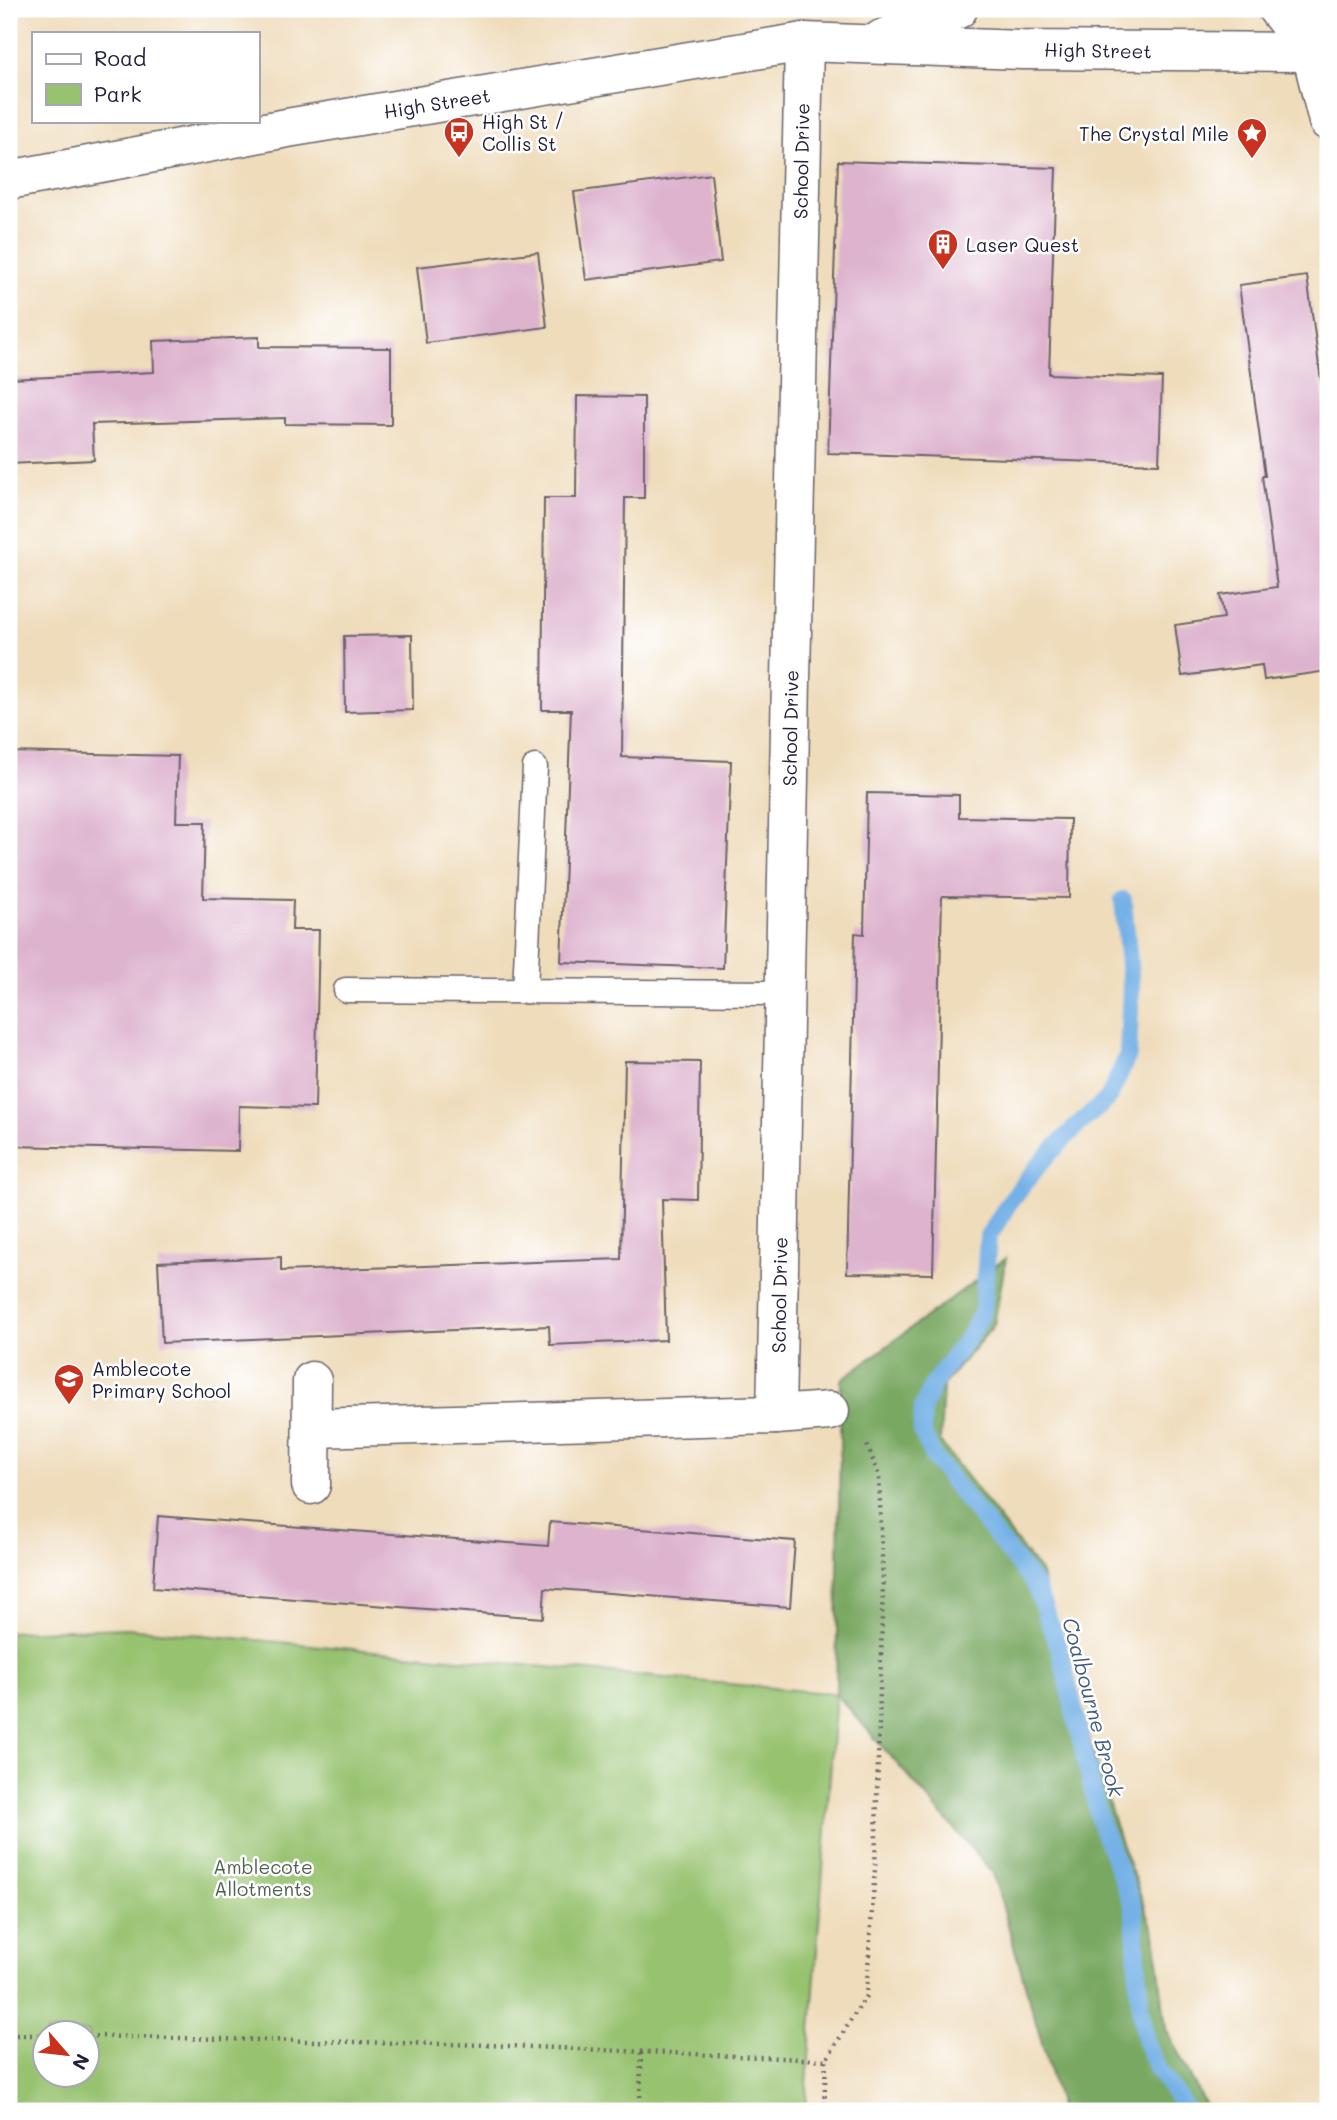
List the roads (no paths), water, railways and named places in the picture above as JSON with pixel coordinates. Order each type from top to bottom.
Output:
[{"type":"main road","name":"High Street","points":[[867,45],[958,9]]},
{"type":"main road","points":[[1277,9],[1320,51]]},
{"type":"main road","points":[[1327,9],[1320,51],[1328,121]]},
{"type":"main road","name":"High Street","points":[[9,180],[287,128],[804,42],[1023,50],[1320,51]]},
{"type":"main road","name":"School Drive","points":[[776,1415],[804,42]]},
{"type":"main road","points":[[311,1485],[312,1381]]},
{"type":"main road","points":[[313,1428],[776,1415],[830,1411]]},
{"type":"lane","points":[[525,991],[535,767]]},
{"type":"lane","points":[[346,990],[785,993]]},
{"type":"waterway","name":"Coalbourne Brook","points":[[1123,900],[1131,986],[1128,1055],[1108,1099],[1042,1161],[1010,1201],[988,1237],[983,1311],[972,1332],[933,1384],[923,1407],[922,1431],[933,1457],[1035,1585],[1060,1650],[1100,1822],[1134,1908],[1140,2009],[1146,2043],[1158,2070],[1187,2111]]},
{"type":"place","name":"High St / Collis St","points":[[459,159]]},
{"type":"place","name":"The Crystal Mile","points":[[1252,160]]},
{"type":"place","name":"Laser Quest","points":[[943,271]]},
{"type":"place","name":"Amblecote Primary School","points":[[69,1406]]},
{"type":"park label","name":"Amblecote Allotments","points":[[263,1877]]}]
